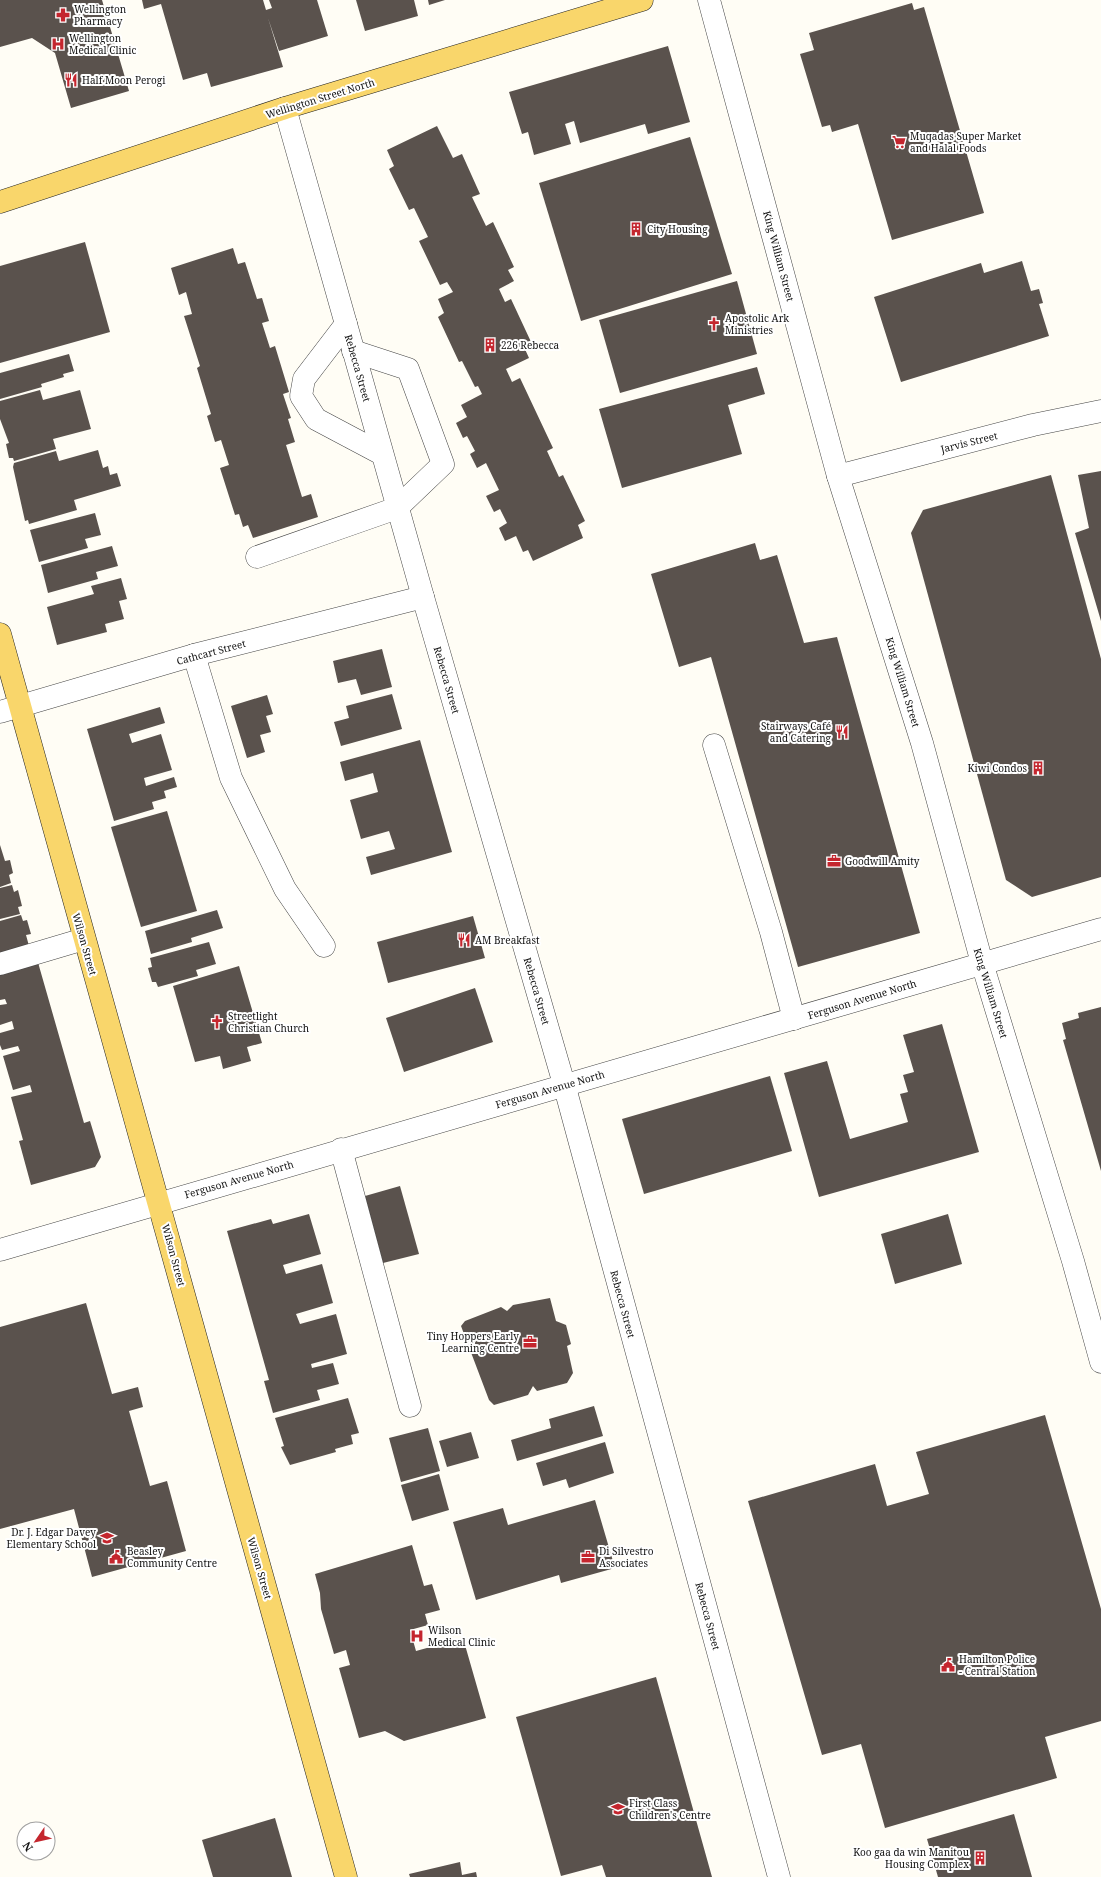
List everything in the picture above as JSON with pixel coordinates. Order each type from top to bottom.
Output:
[{"type":"main road","name":"Wellington Street North","points":[[0,202],[285,108],[642,0]]},
{"type":"main road","name":"Wilson Street","points":[[0,634],[10,709],[84,939],[159,1202],[346,1877]]},
{"type":"street","name":"King William Street","points":[[709,0],[838,476],[919,735],[982,963],[1096,1328],[1101,1362]]},
{"type":"street","name":"Rebecca Street","points":[[285,108],[382,454],[564,1084],[779,1877]]},
{"type":"street","points":[[346,324],[304,380],[300,396],[316,419],[382,454]]},
{"type":"street","points":[[257,557],[398,508],[443,464],[408,369],[353,351]]},
{"type":"street","name":"Jarvis Street","points":[[838,476],[1033,425],[1101,411]]},
{"type":"street","name":"Cathcart Street","points":[[10,709],[194,655],[423,597]]},
{"type":"street","points":[[194,655],[231,778],[285,889],[324,946]]},
{"type":"street","points":[[714,745],[771,932],[794,1019]]},
{"type":"street","name":"Ferguson Avenue North","points":[[0,1250],[159,1202],[1101,929]]},
{"type":"street","points":[[0,964],[84,939]]},
{"type":"street","points":[[341,1149],[410,1406]]},
{"type":"building","points":[[0,0],[102,0],[129,91],[71,108],[55,53],[32,38],[0,47]]},
{"type":"building","points":[[142,0],[263,0],[266,10],[272,8],[269,0],[317,0],[328,36],[279,51],[268,18],[283,67],[211,87],[207,73],[183,80],[161,4],[144,9]]},
{"type":"building","points":[[356,0],[414,0],[418,16],[365,31]]},
{"type":"building","points":[[428,0],[445,0],[429,5]]},
{"type":"building","points":[[912,3],[914,10],[924,7],[984,213],[892,240],[858,124],[832,132],[830,125],[822,127],[800,54],[814,50],[809,33]]},
{"type":"building","points":[[668,46],[690,122],[648,134],[645,124],[580,143],[574,121],[565,124],[571,144],[534,155],[528,132],[522,134],[509,92]]},
{"type":"building","name":"226 Rebecca","points":[[437,126],[453,158],[462,154],[480,194],[472,197],[486,226],[493,222],[514,267],[508,270],[514,281],[499,289],[505,302],[511,299],[532,344],[524,347],[529,358],[506,369],[512,382],[520,378],[553,448],[547,451],[559,477],[563,475],[585,521],[578,525],[583,538],[533,561],[528,550],[523,552],[516,536],[505,541],[499,528],[507,523],[500,509],[494,512],[486,496],[499,490],[486,463],[477,468],[470,454],[475,451],[467,436],[463,438],[456,423],[467,417],[461,405],[482,394],[478,386],[475,387],[462,361],[459,362],[438,317],[444,313],[438,299],[453,292],[447,282],[440,285],[419,241],[428,237],[414,208],[409,210],[389,169],[394,166],[387,150]]},
{"type":"building","name":"City Housing","points":[[690,137],[732,274],[581,321],[539,183]]},
{"type":"building","points":[[85,242],[110,332],[0,363],[0,266]]},
{"type":"building","points":[[233,248],[238,264],[245,262],[257,299],[262,298],[269,321],[262,323],[270,348],[275,346],[289,392],[283,394],[291,418],[288,419],[295,442],[286,445],[302,497],[311,494],[318,517],[253,538],[248,525],[243,527],[239,514],[235,515],[220,468],[229,465],[221,440],[215,442],[207,416],[211,414],[197,368],[200,366],[184,316],[192,314],[186,292],[179,295],[171,268]]},
{"type":"building","points":[[1022,261],[1031,291],[1039,289],[1043,303],[1039,304],[1049,336],[901,382],[874,297],[981,263],[984,273]]},
{"type":"building","points":[[737,281],[757,354],[620,393],[599,320]]},
{"type":"building","points":[[69,354],[74,371],[63,374],[64,377],[41,384],[42,387],[0,399],[0,373]]},
{"type":"building","points":[[757,367],[765,394],[728,405],[742,454],[622,488],[599,409]]},
{"type":"building","points":[[40,390],[43,400],[80,390],[91,429],[53,439],[56,449],[14,461],[13,458],[9,458],[6,444],[9,443],[0,419],[0,401]]},
{"type":"building","points":[[98,450],[103,468],[108,466],[110,475],[117,473],[121,486],[74,500],[77,510],[29,524],[28,520],[25,521],[13,467],[14,463],[56,451],[59,461]]},
{"type":"building","points":[[1101,471],[1101,621],[1075,533],[1089,528],[1078,475]]},
{"type":"building","name":"Kiwi Condos","points":[[1051,475],[1101,659],[1101,877],[1032,897],[1006,880],[911,533],[923,510]]},
{"type":"building","points":[[95,513],[101,535],[85,539],[88,548],[39,562],[30,530]]},
{"type":"building","name":"Goodwill Amity","points":[[755,543],[760,560],[777,555],[804,643],[837,637],[920,933],[798,967],[711,657],[679,667],[651,574]]},
{"type":"building","points":[[112,546],[118,566],[96,572],[98,579],[48,593],[41,565]]},
{"type":"building","points":[[121,578],[127,599],[119,601],[124,619],[105,624],[107,632],[57,645],[47,607],[94,594],[91,586]]},
{"type":"building","points":[[382,649],[392,687],[361,695],[356,679],[338,683],[333,661]]},
{"type":"building","points":[[392,694],[402,729],[341,746],[334,722],[349,718],[346,706]]},
{"type":"building","points":[[267,695],[273,714],[266,716],[271,732],[260,735],[265,752],[247,758],[231,706]]},
{"type":"building","points":[[160,707],[165,723],[129,734],[132,743],[161,734],[172,770],[144,778],[146,786],[174,777],[177,787],[164,791],[166,798],[152,802],[154,809],[114,821],[87,729]]},
{"type":"building","points":[[420,740],[452,852],[371,875],[366,857],[395,849],[389,831],[361,839],[350,800],[378,792],[373,773],[345,781],[340,762]]},
{"type":"building","points":[[167,811],[197,911],[141,927],[111,827]]},
{"type":"building","points":[[0,845],[5,861],[10,860],[13,873],[9,875],[11,883],[0,887]]},
{"type":"building","points":[[12,885],[14,892],[18,890],[22,906],[18,907],[20,914],[0,919],[0,888]]},
{"type":"building","points":[[217,910],[223,928],[191,938],[192,942],[151,954],[145,931]]},
{"type":"building","points":[[21,915],[23,921],[27,920],[31,934],[26,935],[29,946],[0,954],[0,921]]},
{"type":"building","points":[[473,916],[485,958],[388,983],[377,942]]},
{"type":"building","points":[[209,942],[216,964],[196,970],[198,976],[158,987],[156,982],[152,982],[148,968],[152,967],[150,958]]},
{"type":"building","points":[[37,959],[84,1123],[90,1121],[101,1157],[95,1167],[31,1185],[19,1141],[23,1140],[11,1097],[32,1092],[30,1085],[13,1090],[3,1056],[20,1051],[18,1046],[2,1050],[0,1045],[0,1033],[14,1029],[12,1021],[0,1025],[0,1005],[7,1004],[5,999],[0,1000],[0,970]]},
{"type":"building","points":[[239,966],[262,1043],[247,1047],[251,1061],[223,1069],[220,1056],[195,1062],[173,986]]},
{"type":"building","points":[[475,988],[493,1042],[404,1072],[386,1018]]},
{"type":"building","points":[[1101,1007],[1101,1171],[1063,1040],[1066,1039],[1062,1023],[1079,1018],[1078,1013]]},
{"type":"building","points":[[942,1024],[979,1152],[819,1197],[784,1073],[827,1061],[850,1139],[908,1122],[900,1094],[908,1092],[903,1075],[914,1072],[903,1035]]},
{"type":"building","points":[[770,1076],[792,1151],[644,1194],[622,1119]]},
{"type":"building","points":[[400,1186],[419,1254],[383,1263],[365,1196]]},
{"type":"building","points":[[309,1214],[321,1254],[283,1265],[286,1274],[322,1264],[333,1303],[296,1314],[300,1324],[336,1314],[347,1354],[311,1364],[312,1368],[333,1363],[339,1384],[317,1390],[320,1400],[273,1413],[264,1381],[269,1380],[227,1231],[271,1219],[273,1224]]},
{"type":"building","points":[[948,1214],[962,1264],[895,1284],[881,1234]]},
{"type":"building","points":[[550,1298],[556,1321],[566,1325],[571,1344],[567,1346],[573,1373],[567,1383],[537,1391],[533,1386],[528,1395],[494,1405],[489,1400],[461,1326],[465,1321],[501,1307],[507,1311],[513,1305]]},
{"type":"building","points":[[86,1303],[112,1394],[138,1387],[143,1407],[129,1411],[150,1486],[167,1481],[186,1551],[92,1577],[74,1509],[0,1529],[0,1327]]},
{"type":"building","points":[[348,1398],[359,1433],[351,1435],[353,1444],[335,1449],[336,1452],[290,1465],[281,1447],[284,1446],[275,1418]]},
{"type":"building","points":[[594,1406],[603,1436],[517,1461],[511,1440],[551,1428],[549,1419]]},
{"type":"building","name":"Hamilton Police - Central Station","points":[[1045,1415],[1101,1609],[1101,1721],[1045,1737],[1057,1778],[885,1828],[861,1744],[822,1755],[748,1501],[875,1464],[887,1506],[929,1494],[916,1452]]},
{"type":"building","points":[[428,1428],[440,1471],[401,1482],[389,1438]]},
{"type":"building","points":[[471,1432],[479,1458],[447,1467],[439,1441]]},
{"type":"building","points":[[605,1442],[614,1473],[569,1488],[566,1479],[543,1486],[536,1463]]},
{"type":"building","points":[[439,1474],[449,1510],[412,1521],[401,1485]]},
{"type":"building","points":[[595,1500],[615,1568],[561,1583],[559,1575],[476,1600],[453,1522],[503,1508],[508,1525]]},
{"type":"building","points":[[412,1545],[424,1586],[432,1584],[440,1610],[425,1614],[428,1625],[410,1630],[416,1651],[463,1638],[486,1718],[404,1741],[385,1731],[359,1738],[339,1668],[350,1665],[346,1650],[334,1654],[321,1609],[320,1593],[315,1574]]},
{"type":"building","name":"First Class Children's Centre","points":[[656,1677],[712,1877],[606,1877],[602,1865],[561,1876],[516,1717]]},
{"type":"building","name":"Koo gaa da win Manitou Housing Complex","points":[[1014,1814],[1032,1877],[938,1877],[927,1839]]},
{"type":"building","points":[[275,1818],[292,1877],[213,1877],[202,1840]]},
{"type":"building","points":[[460,1862],[462,1875],[476,1872],[477,1877],[410,1877],[409,1874]]},
{"type":"place","name":"Wellington Pharmacy","points":[[63,15]]},
{"type":"place","name":"Wellington Medical Clinic","points":[[58,44]]},
{"type":"place","name":"Half Moon Perogi","points":[[71,80]]},
{"type":"place","name":"Muqadas Super Market and Halal Foods","points":[[899,142]]},
{"type":"place","name":"City Housing","points":[[636,229]]},
{"type":"place","name":"Apostolic Ark Ministries","points":[[714,324]]},
{"type":"place","name":"226 Rebecca","points":[[490,345]]},
{"type":"place","name":"Stairways Café and Catering","points":[[842,732]]},
{"type":"place","name":"Kiwi Condos","points":[[1038,768]]},
{"type":"place","name":"Goodwill Amity","points":[[834,861]]},
{"type":"place","name":"AM Breakfast","points":[[464,940]]},
{"type":"place","name":"Streetlight Christian Church","points":[[217,1022]]},
{"type":"place","name":"Tiny Hoppers Early Learning Centre","points":[[530,1342]]},
{"type":"place","name":"Dr. J. Edgar Davey Elementary School","points":[[107,1538]]},
{"type":"place","name":"Beasley Community Centre","points":[[116,1557]]},
{"type":"place","name":"Di Silvestro Associates","points":[[588,1557]]},
{"type":"place","name":"Wilson Medical Clinic","points":[[417,1636]]},
{"type":"place","name":"Hamilton Police - Central Station","points":[[948,1665]]},
{"type":"place","name":"First Class Children's Centre","points":[[618,1809]]},
{"type":"place","name":"Koo gaa da win Manitou Housing Complex","points":[[980,1858]]}]
